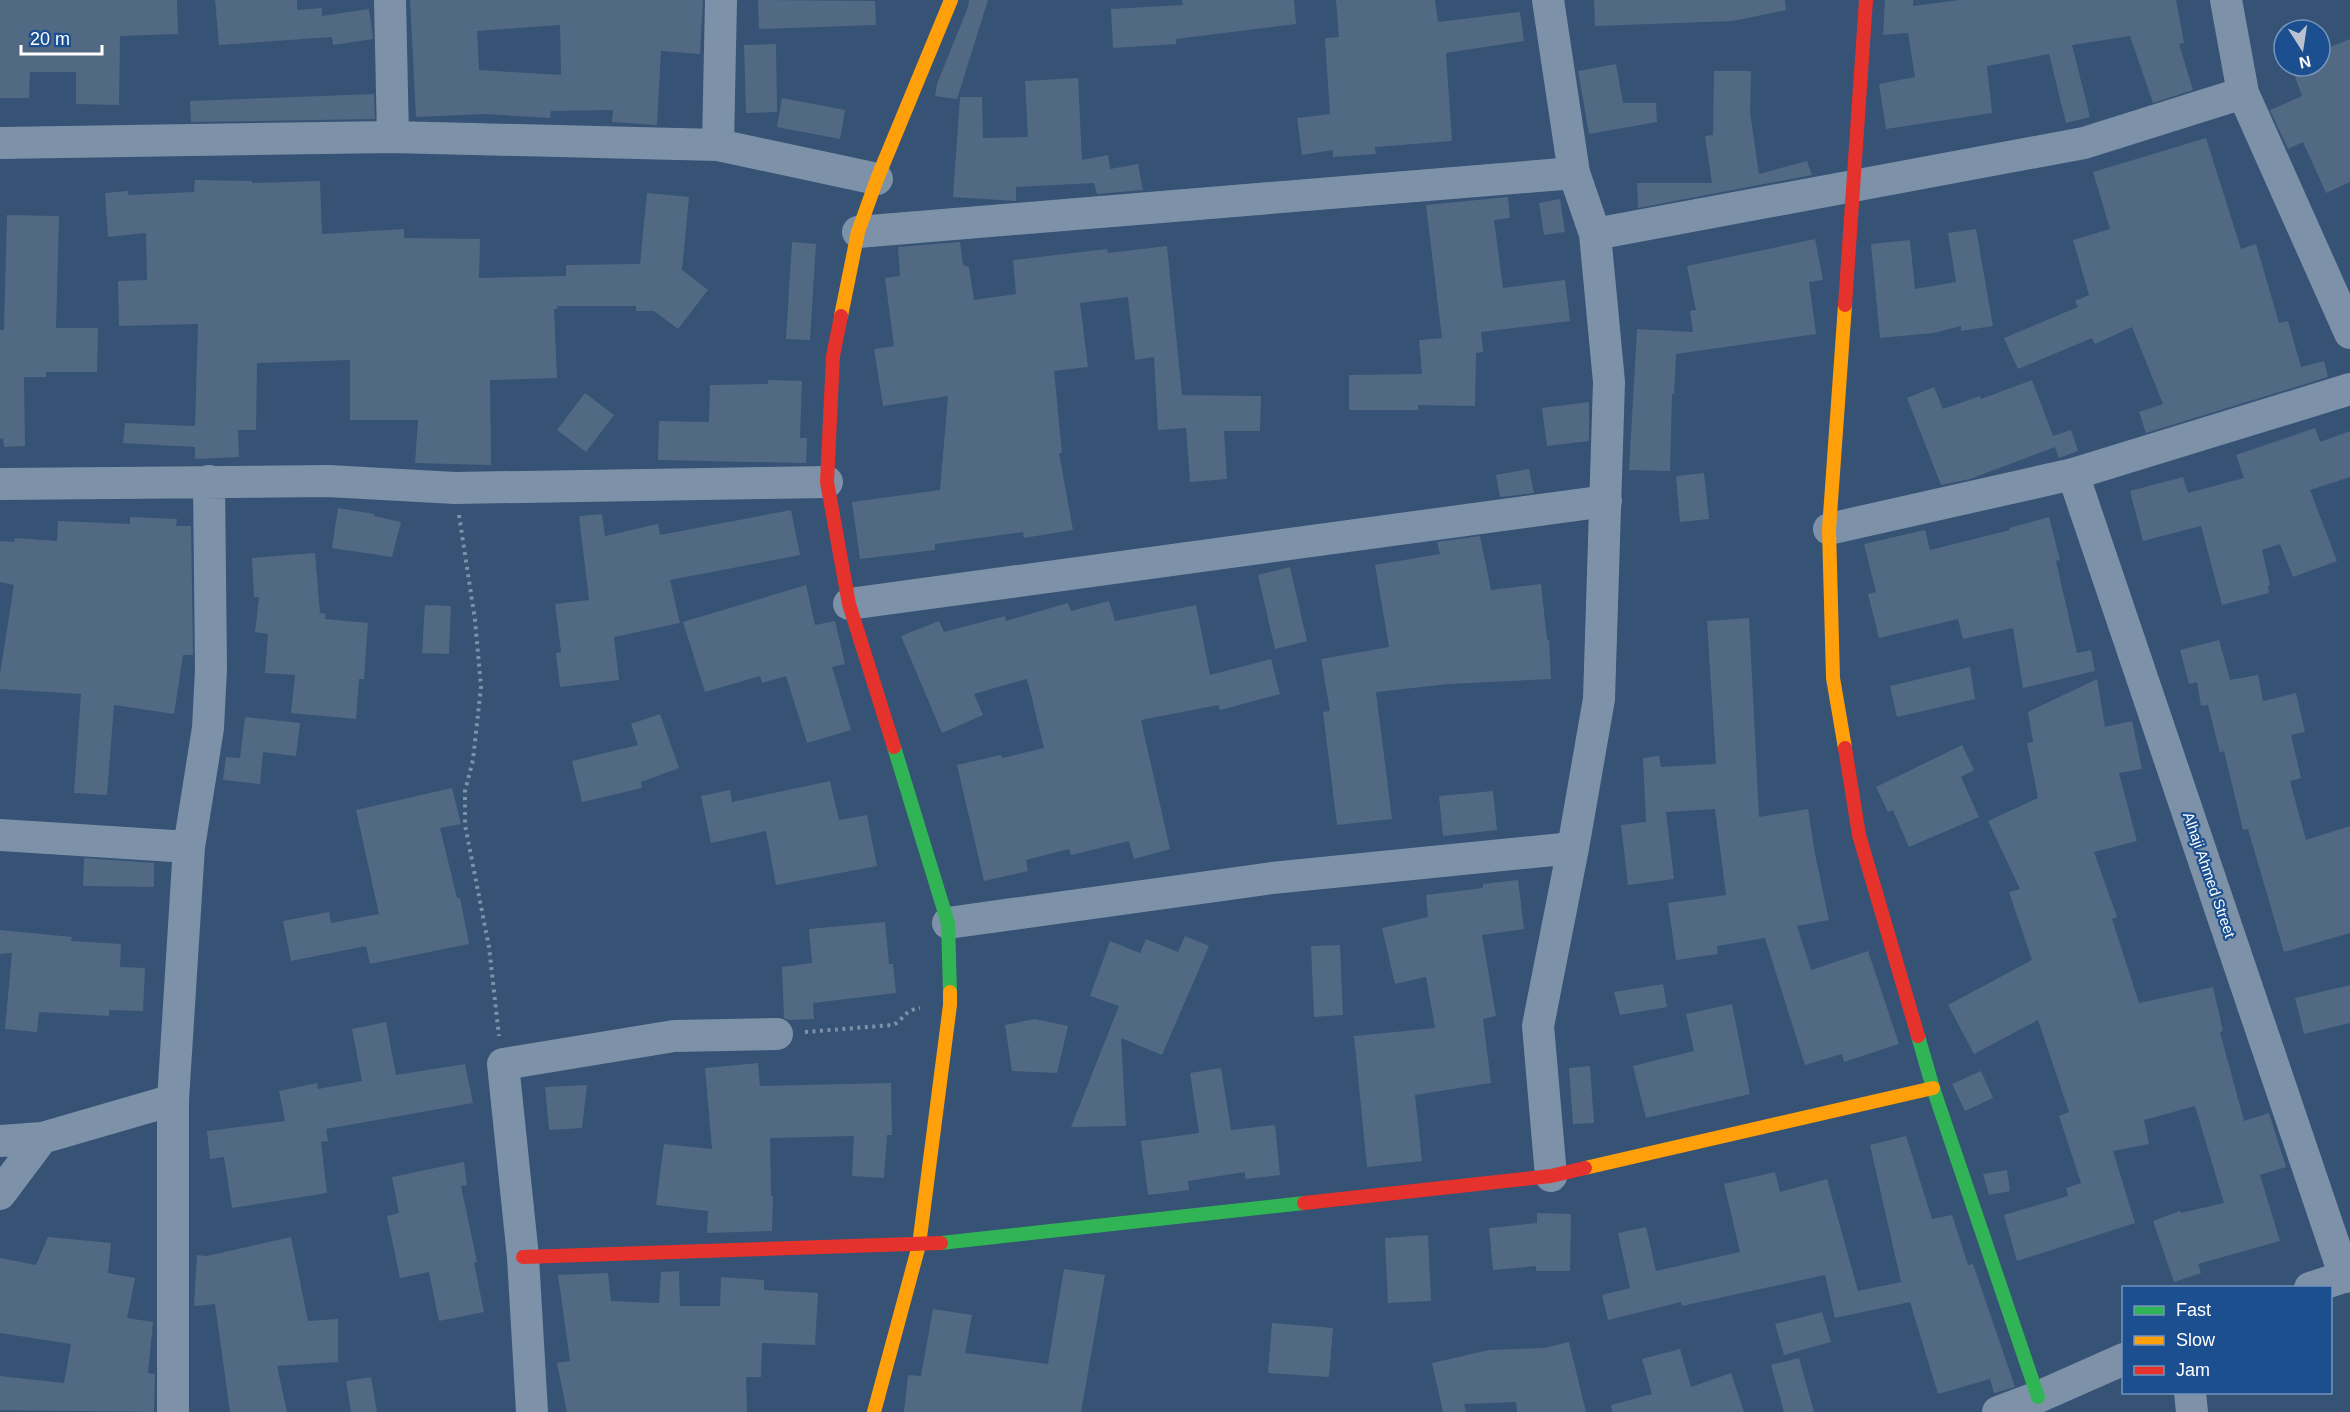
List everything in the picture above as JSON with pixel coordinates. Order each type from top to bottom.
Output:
[{"type":"street","points":[[390,0],[393,137]]},
{"type":"street","points":[[718,145],[721,0]]},
{"type":"street","points":[[874,1412],[919,1245],[950,1005],[948,923],[849,604],[827,482],[832,356],[858,232],[877,179],[951,0]]},
{"type":"street","points":[[1548,0],[1574,173],[1595,234],[1609,382],[1599,699],[1538,1026],[1551,1176]]},
{"type":"street","points":[[1866,0],[1829,529],[1833,678],[1859,835],[1933,1088],[2038,1397]]},
{"type":"street","points":[[2226,0],[2243,93],[2350,333]]},
{"type":"street","points":[[1595,234],[2084,143],[2243,93]]},
{"type":"street","points":[[0,143],[393,137],[718,145],[877,179]]},
{"type":"street","points":[[858,232],[1574,173]]},
{"type":"street","points":[[1829,529],[2073,474],[2350,389]]},
{"type":"street","name":"Alhaji Ahmed Street","points":[[2073,474],[2347,1276]]},
{"type":"street","points":[[0,484],[328,481],[455,488],[827,482]]},
{"type":"street","points":[[173,1412],[173,1100],[189,847],[208,728],[211,669],[209,482]]},
{"type":"street","points":[[849,604],[1606,501]]},
{"type":"street","points":[[0,835],[189,847]]},
{"type":"street","points":[[948,923],[1272,878],[1573,848]]},
{"type":"street","points":[[532,1412],[523,1257],[503,1064],[674,1036],[777,1034]]},
{"type":"street","points":[[523,1257],[919,1245],[1551,1176],[1933,1088]]},
{"type":"street","points":[[0,1141],[42,1138],[173,1100]]},
{"type":"street","points":[[0,1194],[42,1138]]},
{"type":"street","points":[[2313,1286],[2347,1276]]},
{"type":"street","points":[[1998,1412],[2122,1360]]},
{"type":"street","points":[[2190,1394],[2192,1412]]},
{"type":"path","points":[[455,488],[475,620],[481,687],[473,760],[465,791],[465,825],[489,947],[503,1064]]},
{"type":"path","points":[[777,1034],[893,1025],[899,1022],[906,1012],[914,1009],[950,1005]]},
{"type":"building","points":[[0,0],[177,0],[178,34],[120,36],[119,105],[76,104],[76,72],[30,72],[29,98],[0,98]]},
{"type":"building","points":[[215,0],[297,0],[297,10],[322,8],[322,16],[369,9],[373,39],[333,45],[332,37],[219,45]]},
{"type":"building","points":[[410,0],[703,0],[700,54],[661,51],[657,125],[612,122],[613,110],[551,111],[550,118],[485,114],[416,117]],"holes":[[[560,25],[561,75],[479,70],[477,31]]]},
{"type":"building","points":[[758,0],[875,1],[876,25],[759,29]]},
{"type":"building","points":[[969,0],[988,0],[957,99],[935,96],[937,84]]},
{"type":"building","points":[[1182,0],[1294,0],[1296,24],[1176,39],[1176,44],[1113,48],[1111,9],[1183,5]]},
{"type":"building","points":[[1336,0],[1435,0],[1438,22],[1520,12],[1524,41],[1446,53],[1452,141],[1375,147],[1376,154],[1333,157],[1333,150],[1302,155],[1297,118],[1330,114],[1325,38],[1339,37]]},
{"type":"building","points":[[1594,0],[1785,0],[1786,10],[1733,21],[1595,26]]},
{"type":"building","points":[[1885,0],[1913,0],[1913,6],[1959,0],[2176,0],[2184,43],[2179,44],[2193,90],[2153,103],[2130,36],[2072,45],[2090,117],[2066,123],[2049,54],[1987,66],[1992,113],[1886,129],[1879,84],[1915,77],[1908,33],[1883,35]]},
{"type":"building","points":[[2350,39],[2350,182],[2326,193],[2303,142],[2288,149],[2270,110],[2302,96],[2295,78],[2332,78],[2332,46]]},
{"type":"building","points":[[776,44],[777,112],[746,113],[744,45]]},
{"type":"building","points":[[1616,64],[1623,103],[1656,103],[1657,122],[1589,134],[1578,71]]},
{"type":"building","points":[[1714,71],[1751,71],[1750,112],[1759,174],[1807,161],[1812,175],[1638,208],[1637,183],[1712,183],[1705,136],[1713,135]]},
{"type":"building","points":[[1078,78],[1082,160],[1108,155],[1110,169],[1138,164],[1143,190],[1097,194],[1094,183],[1016,187],[1016,201],[953,197],[960,97],[982,97],[983,138],[1028,137],[1025,81]]},
{"type":"building","points":[[374,94],[375,119],[191,122],[190,101]]},
{"type":"building","points":[[782,98],[845,110],[840,139],[777,127]]},
{"type":"building","points":[[2206,138],[2241,249],[2256,244],[2279,323],[2288,321],[2301,367],[2324,361],[2328,377],[2146,433],[2139,412],[2163,404],[2132,327],[2095,344],[2092,338],[2018,369],[2004,338],[2078,307],[2075,301],[2089,295],[2073,240],[2110,229],[2093,172]]},
{"type":"building","points":[[195,180],[252,181],[252,183],[320,181],[322,234],[404,229],[404,238],[480,239],[479,278],[566,276],[566,265],[640,264],[647,193],[689,197],[682,270],[708,290],[678,329],[654,311],[636,311],[636,306],[557,306],[557,309],[554,309],[557,378],[490,380],[491,465],[415,463],[418,420],[350,420],[350,360],[257,363],[256,430],[238,430],[239,457],[195,459],[195,447],[123,443],[125,423],[195,426],[198,324],[119,326],[118,281],[147,280],[146,233],[108,237],[105,193],[128,191],[128,195],[194,192]]},
{"type":"building","points":[[1508,197],[1510,218],[1494,220],[1503,288],[1565,280],[1570,321],[1481,332],[1483,352],[1476,353],[1475,406],[1418,405],[1418,410],[1349,410],[1349,375],[1422,374],[1419,340],[1442,338],[1426,205]]},
{"type":"building","points":[[1560,199],[1565,232],[1544,235],[1539,203]]},
{"type":"building","points":[[7,215],[59,216],[56,328],[98,328],[97,372],[46,372],[46,377],[24,377],[25,446],[4,447],[3,438],[0,439],[0,330],[4,330]]},
{"type":"building","points":[[1976,229],[1993,326],[1961,331],[1961,326],[1934,333],[1880,338],[1871,244],[1910,240],[1915,289],[1956,282],[1948,233]]},
{"type":"building","points":[[1815,239],[1823,280],[1809,282],[1816,334],[1676,354],[1674,394],[1672,394],[1670,471],[1629,470],[1637,329],[1693,332],[1690,311],[1696,310],[1687,266]]},
{"type":"building","points":[[792,242],[816,244],[810,340],[786,339]]},
{"type":"building","points":[[960,242],[963,265],[969,267],[974,300],[1016,294],[1013,260],[1107,249],[1108,253],[1167,246],[1182,395],[1261,396],[1260,431],[1224,431],[1227,479],[1190,482],[1186,428],[1158,430],[1154,357],[1135,360],[1128,297],[1080,303],[1088,367],[1054,371],[1062,453],[1059,453],[1073,530],[1024,538],[1023,532],[935,544],[935,550],[860,559],[852,502],[940,490],[948,396],[883,406],[874,349],[894,346],[885,278],[900,276],[898,247]]},
{"type":"building","points":[[768,380],[802,381],[800,438],[807,438],[806,463],[658,460],[659,421],[709,422],[710,385],[768,384]]},
{"type":"building","points":[[2032,380],[2053,436],[2071,430],[2078,451],[2059,458],[2055,447],[1970,479],[1941,485],[1907,398],[1934,387],[1943,409],[1980,396],[1981,399]]},
{"type":"building","points":[[585,393],[614,415],[586,452],[557,430]]},
{"type":"building","points":[[1589,402],[1589,441],[1547,446],[1542,408]]},
{"type":"building","points":[[2315,428],[2320,442],[2350,431],[2350,477],[2310,490],[2337,561],[2293,577],[2280,544],[2262,550],[2270,585],[2268,586],[2269,593],[2222,605],[2201,526],[2143,541],[2130,491],[2183,477],[2188,493],[2244,478],[2236,455]]},
{"type":"building","points":[[1529,469],[1534,493],[1500,497],[1496,475]]},
{"type":"building","points":[[1704,473],[1709,519],[1680,522],[1676,476]]},
{"type":"building","points":[[338,508],[374,514],[374,516],[401,522],[392,557],[332,548]]},
{"type":"building","points":[[791,510],[800,555],[670,580],[680,623],[614,637],[619,680],[560,687],[556,653],[561,652],[555,604],[589,600],[579,516],[602,514],[605,536],[658,524],[660,535]]},
{"type":"building","points":[[130,517],[177,519],[176,526],[191,526],[193,655],[183,655],[174,714],[114,705],[107,795],[74,793],[81,694],[0,689],[0,674],[14,585],[0,582],[0,541],[14,542],[15,538],[57,541],[58,521],[130,524]]},
{"type":"building","points":[[2049,517],[2060,560],[2056,561],[2077,653],[2091,650],[2095,671],[2023,688],[2013,628],[1963,639],[1958,619],[1879,638],[1868,594],[1876,592],[1864,544],[1925,530],[1930,550],[2010,530],[2009,528]]},
{"type":"building","points":[[1480,536],[1491,590],[1541,584],[1547,640],[1549,640],[1551,679],[1449,684],[1376,692],[1392,819],[1337,825],[1323,712],[1330,711],[1321,659],[1389,647],[1375,565],[1440,554],[1437,542]]},
{"type":"building","points":[[315,553],[320,613],[326,614],[325,619],[368,623],[364,679],[359,679],[356,719],[291,713],[295,675],[265,673],[268,634],[255,632],[259,597],[254,597],[252,558]]},
{"type":"building","points":[[1290,567],[1307,641],[1275,649],[1258,575]]},
{"type":"building","points":[[806,585],[815,625],[835,621],[845,664],[832,667],[851,730],[807,743],[786,676],[762,683],[760,676],[705,692],[683,622]]},
{"type":"building","points":[[1109,601],[1115,621],[1196,605],[1210,675],[1271,659],[1280,694],[1220,710],[1218,705],[1141,720],[1170,849],[1134,859],[1129,841],[1071,855],[1069,849],[1026,860],[1028,871],[984,881],[957,765],[1044,748],[1028,682],[1026,679],[974,694],[983,715],[942,733],[901,636],[939,621],[944,632],[1005,616],[1006,621],[1068,603],[1071,611]]},
{"type":"building","points":[[425,605],[451,606],[449,654],[422,653]]},
{"type":"building","points":[[1749,618],[1759,817],[1808,809],[1829,920],[1797,926],[1811,970],[1868,951],[1899,1044],[1844,1062],[1842,1054],[1805,1065],[1765,938],[1717,946],[1718,954],[1676,960],[1668,903],[1726,895],[1715,809],[1666,812],[1674,879],[1628,885],[1621,825],[1646,822],[1643,758],[1659,756],[1661,767],[1716,764],[1707,621]]},
{"type":"building","points":[[2219,640],[2230,680],[2258,675],[2263,701],[2296,693],[2305,732],[2291,735],[2301,778],[2290,781],[2306,840],[2350,826],[2350,933],[2284,952],[2248,829],[2243,830],[2224,751],[2220,753],[2208,705],[2201,706],[2197,682],[2189,684],[2180,650]]},
{"type":"building","points":[[1970,667],[1975,699],[1897,717],[1890,686]]},
{"type":"building","points":[[2097,679],[2105,727],[2132,721],[2142,769],[2119,773],[2137,841],[2094,852],[2117,917],[2112,919],[2139,1003],[2213,987],[2223,1031],[2220,1032],[2244,1121],[2269,1113],[2286,1167],[2260,1175],[2280,1241],[2198,1264],[2201,1273],[2174,1282],[2153,1221],[2180,1211],[2181,1213],[2224,1203],[2195,1106],[2144,1120],[2149,1144],[2113,1151],[2135,1223],[2017,1261],[2004,1215],[2068,1196],[2066,1188],[2081,1183],[2059,1116],[2069,1112],[2038,1020],[1974,1054],[1948,1005],[2032,960],[2009,892],[2020,889],[1988,821],[2038,798],[2027,743],[2033,742],[2028,712]]},
{"type":"building","points":[[660,714],[679,768],[641,782],[642,788],[582,802],[572,761],[638,745],[631,724]]},
{"type":"building","points":[[245,717],[300,723],[296,756],[263,752],[260,784],[223,780],[226,757],[240,758]]},
{"type":"building","points":[[1962,745],[1974,770],[1961,777],[1979,817],[1909,847],[1893,810],[1888,812],[1876,787]]},
{"type":"building","points":[[830,781],[839,820],[867,815],[877,866],[776,885],[766,831],[711,843],[701,796],[730,790],[732,802]]},
{"type":"building","points":[[452,788],[461,824],[440,828],[457,898],[460,898],[469,944],[370,964],[366,946],[291,961],[283,921],[329,912],[331,923],[379,914],[356,810]]},
{"type":"building","points":[[1493,791],[1497,830],[1443,836],[1439,796]]},
{"type":"building","points":[[84,858],[154,863],[154,887],[83,886]]},
{"type":"building","points":[[1518,880],[1524,929],[1482,935],[1496,1016],[1483,1019],[1491,1083],[1415,1095],[1422,1161],[1367,1167],[1354,1036],[1435,1028],[1426,977],[1395,984],[1382,928],[1428,917],[1426,895],[1483,888],[1483,884]]},
{"type":"building","points":[[885,922],[889,964],[893,964],[896,993],[813,1003],[814,1019],[788,1020],[784,1018],[782,967],[812,963],[809,929]]},
{"type":"building","points":[[0,930],[72,937],[71,941],[121,944],[120,967],[145,968],[143,1011],[109,1010],[109,1016],[39,1012],[37,1032],[5,1029],[12,953],[0,954]]},
{"type":"building","points":[[1185,936],[1209,946],[1162,1055],[1121,1038],[1126,1126],[1071,1127],[1119,1006],[1090,996],[1110,941],[1140,953],[1146,939],[1178,952]]},
{"type":"building","points":[[1340,945],[1343,1015],[1314,1017],[1311,946]]},
{"type":"building","points":[[1663,984],[1667,1007],[1620,1015],[1614,992]]},
{"type":"building","points":[[2350,985],[2350,1023],[2304,1034],[2295,998]]},
{"type":"building","points":[[1732,1004],[1750,1094],[1646,1118],[1633,1066],[1694,1051],[1686,1014]]},
{"type":"building","points":[[1035,1019],[1068,1026],[1057,1073],[1012,1071],[1005,1025]]},
{"type":"building","points":[[386,1022],[396,1075],[465,1064],[473,1103],[326,1129],[328,1141],[321,1142],[327,1193],[232,1208],[224,1157],[210,1159],[207,1131],[285,1121],[279,1091],[317,1083],[318,1089],[362,1081],[352,1029]]},
{"type":"building","points":[[758,1063],[760,1086],[891,1083],[892,1135],[887,1135],[884,1178],[852,1176],[854,1136],[770,1138],[772,1231],[707,1233],[708,1211],[656,1205],[664,1144],[712,1149],[705,1068]]},
{"type":"building","points":[[1590,1066],[1594,1123],[1573,1124],[1569,1068]]},
{"type":"building","points":[[1221,1068],[1231,1130],[1275,1125],[1280,1175],[1245,1179],[1245,1172],[1188,1181],[1189,1190],[1148,1195],[1141,1141],[1199,1133],[1190,1073]]},
{"type":"building","points":[[1981,1071],[1993,1098],[1965,1111],[1952,1084]]},
{"type":"building","points":[[587,1085],[582,1128],[549,1130],[545,1087]]},
{"type":"building","points":[[1906,1136],[1932,1219],[1952,1215],[1968,1265],[1973,1264],[2015,1387],[1994,1393],[1990,1379],[1938,1394],[1910,1302],[1835,1318],[1825,1275],[1682,1306],[1681,1302],[1608,1320],[1602,1295],[1630,1288],[1618,1233],[1646,1227],[1656,1271],[1740,1252],[1724,1184],[1775,1172],[1780,1192],[1827,1179],[1858,1291],[1901,1282],[1870,1145]]},
{"type":"building","points":[[464,1162],[467,1185],[461,1186],[477,1262],[474,1263],[484,1312],[439,1321],[429,1272],[400,1278],[387,1216],[399,1213],[392,1177]]},
{"type":"building","points":[[2007,1170],[2010,1191],[1989,1195],[1983,1174]]},
{"type":"building","points":[[1537,1213],[1571,1214],[1570,1271],[1536,1271],[1536,1266],[1493,1270],[1489,1228],[1537,1223]]},
{"type":"building","points":[[1428,1235],[1431,1301],[1388,1303],[1385,1238]]},
{"type":"building","points":[[48,1237],[111,1243],[108,1273],[135,1278],[127,1318],[153,1322],[148,1373],[155,1374],[154,1412],[0,1410],[0,1376],[64,1383],[71,1344],[0,1333],[0,1258],[36,1265]]},
{"type":"building","points":[[291,1237],[308,1321],[338,1319],[338,1362],[277,1366],[287,1412],[230,1412],[215,1304],[194,1306],[197,1255],[207,1256]]},
{"type":"building","points":[[1064,1269],[1105,1275],[1081,1412],[904,1412],[908,1375],[921,1376],[933,1309],[972,1315],[965,1353],[1048,1364]]},
{"type":"building","points":[[679,1271],[680,1306],[720,1306],[721,1277],[764,1280],[764,1290],[818,1293],[815,1345],[762,1343],[761,1377],[746,1377],[747,1412],[567,1412],[557,1363],[570,1361],[558,1275],[608,1273],[611,1301],[659,1303],[661,1272]]},
{"type":"building","points":[[1822,1312],[1831,1342],[1784,1355],[1775,1324]]},
{"type":"building","points":[[1272,1323],[1333,1328],[1329,1377],[1268,1373]]},
{"type":"building","points":[[1569,1342],[1586,1412],[1517,1412],[1516,1402],[1464,1404],[1466,1412],[1443,1412],[1432,1363],[1489,1350],[1544,1348]]},
{"type":"building","points":[[1680,1349],[1691,1387],[1731,1373],[1744,1412],[1612,1412],[1611,1405],[1652,1394],[1642,1359]]},
{"type":"building","points":[[1799,1358],[1814,1412],[1784,1412],[1771,1365]]},
{"type":"building","points":[[371,1377],[377,1412],[351,1412],[346,1381]]},
{"type":"traffic: fast","points":[[894,747],[948,923],[950,992]]},
{"type":"traffic: fast","points":[[1918,1036],[1933,1088],[2038,1397]]},
{"type":"traffic: fast","points":[[941,1243],[1304,1203]]},
{"type":"traffic: slow","points":[[841,316],[858,232],[877,179],[951,0]]},
{"type":"traffic: slow","points":[[1845,305],[1829,529],[1833,678],[1845,748]]},
{"type":"traffic: slow","points":[[874,1412],[919,1245],[950,992]]},
{"type":"traffic: slow","points":[[1585,1168],[1933,1088]]},
{"type":"traffic: jam","points":[[1845,305],[1866,0]]},
{"type":"traffic: jam","points":[[841,316],[833,356],[827,482],[849,604],[894,747]]},
{"type":"traffic: jam","points":[[1845,748],[1859,835],[1918,1036]]},
{"type":"traffic: jam","points":[[1304,1203],[1551,1176],[1585,1168]]},
{"type":"traffic: jam","points":[[523,1257],[941,1243]]}]
